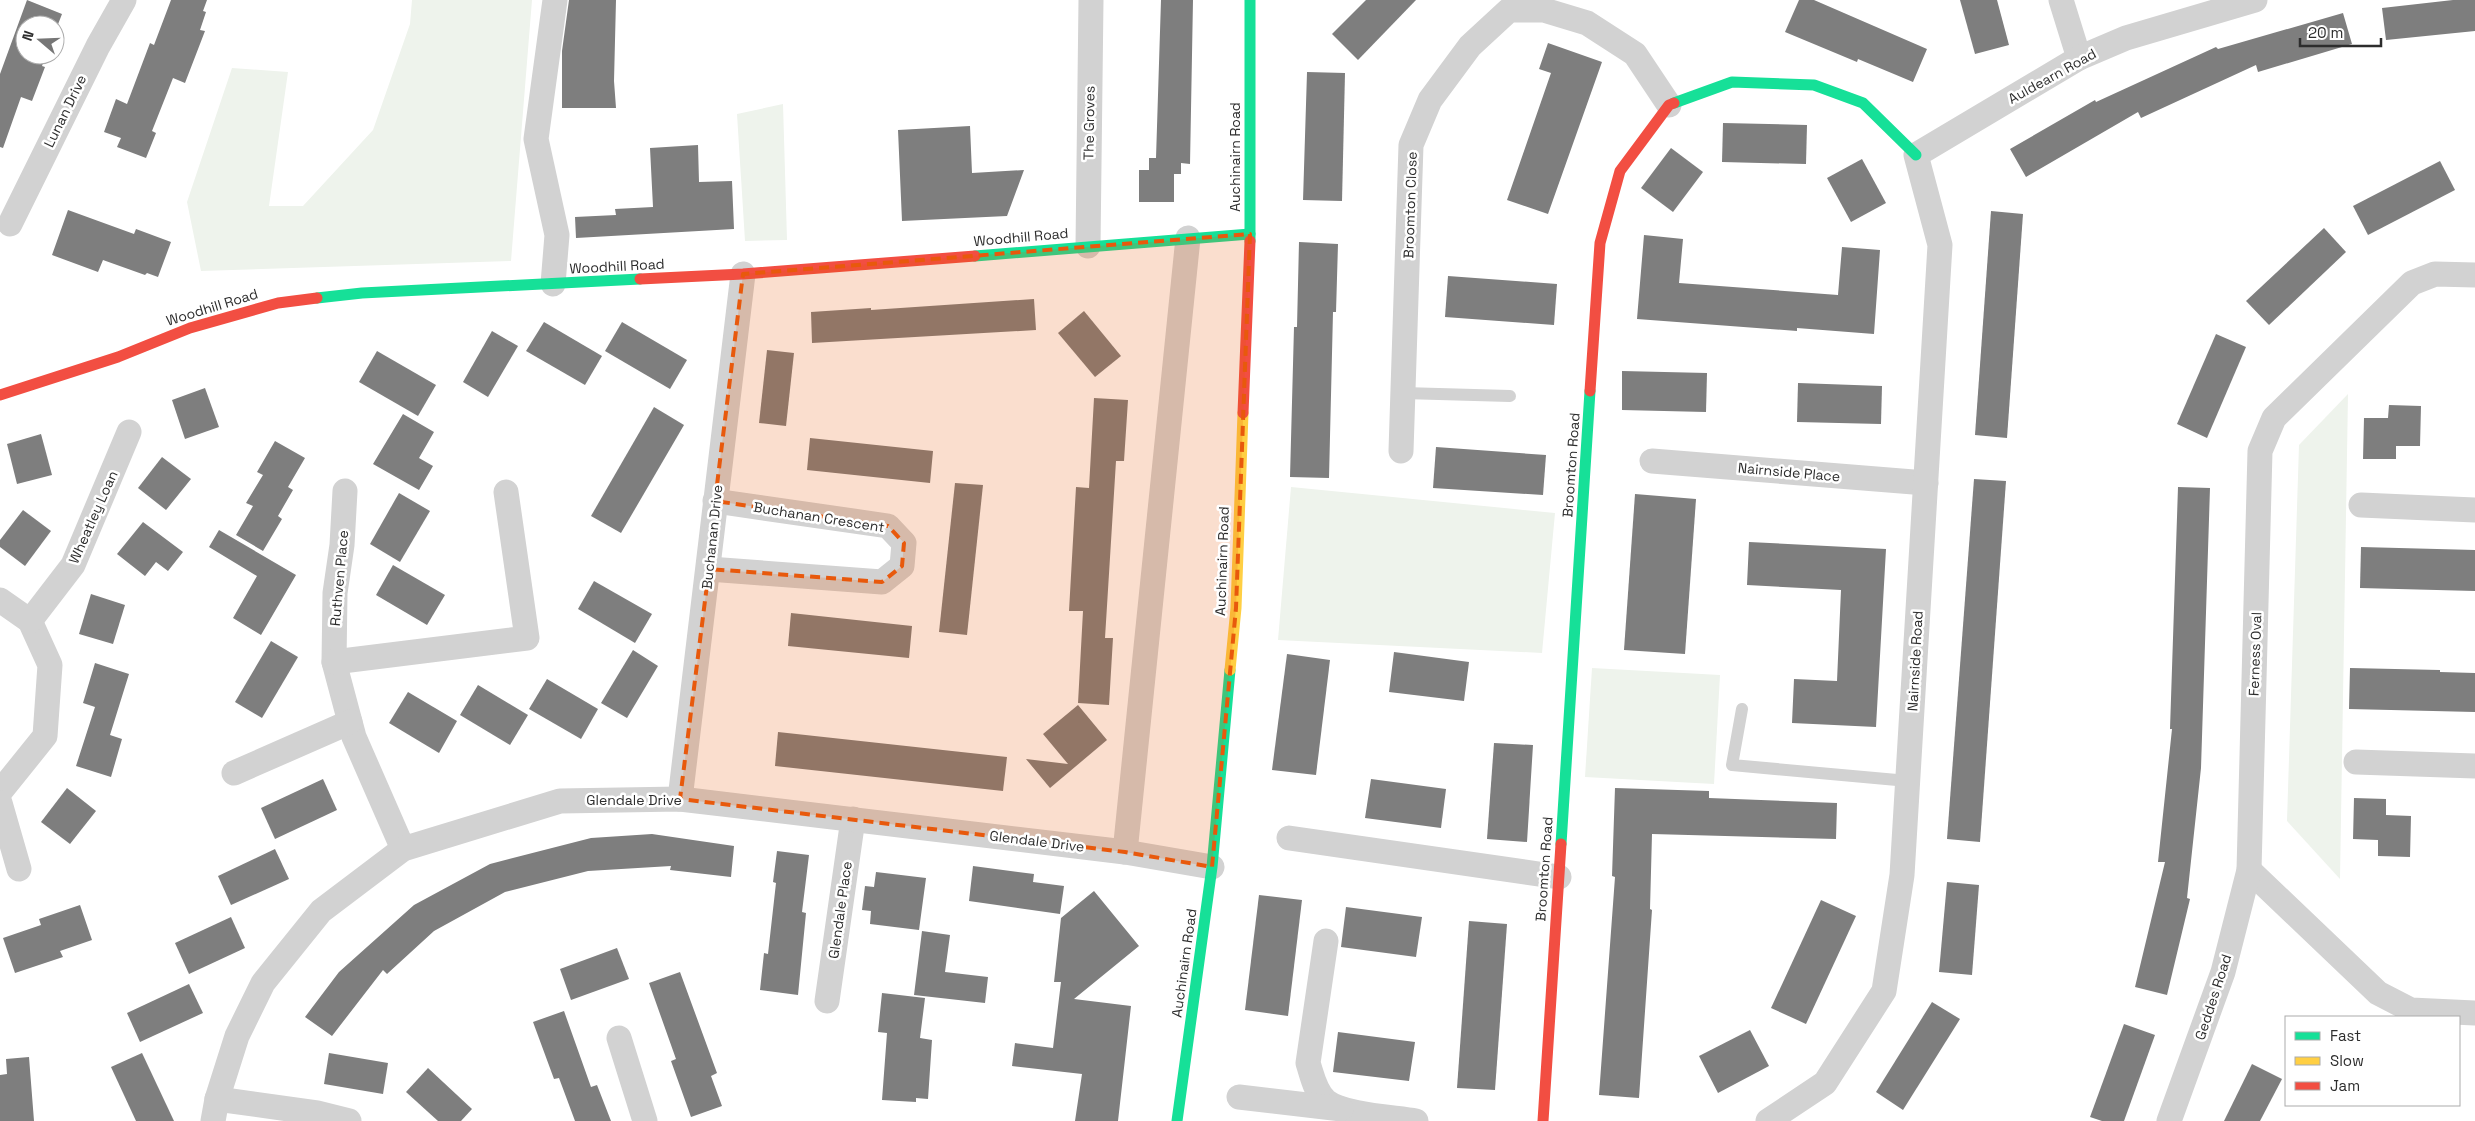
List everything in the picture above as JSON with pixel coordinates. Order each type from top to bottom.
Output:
[{"type":"street","name":"Lunan Drive","points":[[10,224],[98,46],[124,0]]},
{"type":"street","points":[[553,284],[557,235],[536,139],[555,0]]},
{"type":"street","name":"The Groves","points":[[1088,246],[1090,0]]},
{"type":"street","name":"Auchinairn Road","points":[[1177,1121],[1212,866],[1236,608],[1250,234],[1250,0]]},
{"type":"street","points":[[2061,0],[2079,58]]},
{"type":"street","name":"Auldearn Road","points":[[1916,155],[2079,58],[2126,38],[2255,0]]},
{"type":"street","name":"Broomton Close","points":[[1401,451],[1412,145],[1430,100],[1470,46],[1509,10],[1544,10],[1587,23],[1635,54],[1669,105]]},
{"type":"street","points":[[1669,105],[1732,82],[1814,85],[1863,103],[1916,155]]},
{"type":"street","name":"Broomton Road","points":[[1542,1121],[1600,243],[1620,172],[1669,105]]},
{"type":"street","name":"Nairnside Road","points":[[1768,1121],[1825,1083],[1884,991],[1902,875],[1940,245],[1916,155]]},
{"type":"street","name":"Woodhill Road","points":[[0,395],[118,357],[190,328],[278,303],[362,293],[743,274],[1250,234]]},
{"type":"street","points":[[1125,852],[1188,238]]},
{"type":"street","name":"Buchanan Drive","points":[[680,799],[743,274]]},
{"type":"street","name":"Ferness Oval","points":[[2249,870],[2260,451],[2274,418],[2412,283],[2435,274],[2475,275]]},
{"type":"street","name":"Wheatley Loan","points":[[30,621],[73,565],[129,432]]},
{"type":"street","name":"Nairnside Place","points":[[1652,461],[1926,483]]},
{"type":"street","name":"Ruthven Place","points":[[345,491],[342,545],[335,593],[334,662],[350,722],[403,849]]},
{"type":"street","points":[[334,662],[527,638],[506,492]]},
{"type":"street","name":"Buchanan Crescent","points":[[709,569],[882,582],[902,566],[904,543],[888,526],[715,501]]},
{"type":"street","points":[[2361,505],[2475,510]]},
{"type":"street","points":[[0,600],[30,621],[50,665],[45,736],[0,792]]},
{"type":"street","points":[[234,773],[350,722]]},
{"type":"street","points":[[2356,762],[2475,766]]},
{"type":"street","name":"Glendale Drive","points":[[215,1110],[237,1036],[263,983],[321,910],[403,849],[560,801],[680,799],[1125,852],[1212,866]]},
{"type":"street","points":[[0,803],[20,868]]},
{"type":"street","name":"Glendale Place","points":[[827,1001],[853,819]]},
{"type":"street","points":[[1289,838],[1559,877]]},
{"type":"street","points":[[2249,870],[2378,993],[2411,1010],[2475,1013]]},
{"type":"street","name":"Geddes Road","points":[[2169,1121],[2223,972],[2249,870]]},
{"type":"street","points":[[1326,941],[1308,1063],[1314,1082],[1326,1100],[1344,1109]]},
{"type":"street","points":[[619,1038],[645,1121]]},
{"type":"street","points":[[1239,1097],[1344,1109],[1416,1121]]},
{"type":"street","points":[[215,1110],[317,1113],[348,1121]]},
{"type":"lane","points":[[1403,393],[1510,396]]},
{"type":"lane","points":[[1742,709],[1732,765],[1908,781]]},
{"type":"highlighted area","points":[[1250,234],[1236,608],[1212,867],[1125,852],[680,799],[709,569],[882,582],[902,566],[904,543],[888,526],[715,501],[743,274]]},
{"type":"shaded area","points":[[412,0],[532,0],[511,261],[201,271],[187,202],[232,68],[288,72],[269,206],[303,206],[373,130],[410,24]]},
{"type":"shaded area","points":[[783,104],[787,240],[745,241],[737,114]]},
{"type":"shaded area","points":[[2348,394],[2340,879],[2287,821],[2299,445]]},
{"type":"shaded area","points":[[1291,487],[1555,513],[1542,653],[1278,640]]},
{"type":"shaded area","points":[[1592,668],[1720,675],[1714,784],[1585,777]]},
{"type":"building","points":[[27,0],[62,14],[62,15],[22,15]]},
{"type":"building","points":[[171,0],[207,0],[203,11],[206,12],[200,30],[205,31],[185,83],[173,78],[152,131],[156,133],[146,158],[117,147],[121,138],[104,132],[116,99],[127,104],[150,43],[154,45]]},
{"type":"building","points":[[569,0],[616,0],[614,81],[616,108],[562,108],[562,51]]},
{"type":"building","points":[[1161,0],[1193,0],[1190,164],[1181,163],[1181,174],[1174,174],[1174,202],[1139,202],[1139,170],[1149,170],[1149,158],[1156,158]]},
{"type":"building","points":[[1366,0],[1416,0],[1358,60],[1332,34]]},
{"type":"building","points":[[1799,0],[1814,0],[1927,49],[1913,82],[1858,59],[1857,62],[1785,32]]},
{"type":"building","points":[[1960,0],[1997,0],[2009,45],[1975,54]]},
{"type":"building","points":[[2453,0],[2475,0],[2475,31],[2386,40],[2382,8]]},
{"type":"building","points":[[2343,13],[2352,44],[2258,72],[2256,65],[2141,118],[2138,112],[2026,177],[2010,149],[2095,100],[2096,102],[2216,47],[2218,49]]},
{"type":"building","points":[[15,33],[15,65],[42,65],[45,67],[32,101],[21,97],[3,148],[0,147],[0,74]]},
{"type":"building","points":[[1548,43],[1602,62],[1548,214],[1507,200],[1551,73],[1539,69]]},
{"type":"building","points":[[1307,72],[1345,73],[1342,201],[1303,200]]},
{"type":"building","points":[[1723,123],[1807,125],[1806,164],[1722,162]]},
{"type":"building","points":[[970,126],[972,173],[1024,170],[1007,216],[902,221],[898,130]]},
{"type":"building","points":[[698,145],[699,182],[732,181],[734,229],[576,238],[575,217],[616,215],[615,209],[653,207],[650,148]]},
{"type":"building","points":[[1671,148],[1703,172],[1673,212],[1641,188]]},
{"type":"building","points":[[1862,159],[1886,203],[1851,222],[1827,178]]},
{"type":"building","points":[[2440,161],[2455,190],[2368,235],[2353,206]]},
{"type":"building","points":[[68,210],[134,234],[136,229],[171,242],[158,277],[147,273],[145,275],[103,260],[98,272],[52,255]]},
{"type":"building","points":[[1991,211],[2023,214],[2007,438],[1975,435]]},
{"type":"building","points":[[2324,228],[2346,252],[2269,325],[2246,301]]},
{"type":"building","points":[[1644,235],[1683,239],[1679,283],[1838,295],[1842,247],[1880,250],[1874,334],[1797,328],[1797,331],[1637,319]]},
{"type":"building","points":[[1299,242],[1338,244],[1336,312],[1333,312],[1329,478],[1290,477],[1294,327],[1297,327]]},
{"type":"building","points":[[1448,276],[1557,284],[1554,325],[1445,317]]},
{"type":"building","points":[[1034,299],[1036,330],[812,343],[811,312]]},
{"type":"building","points":[[1084,311],[1121,356],[1095,377],[1058,333]]},
{"type":"building","points":[[544,322],[602,356],[585,385],[526,351]]},
{"type":"building","points":[[622,322],[687,360],[670,389],[605,351]]},
{"type":"building","points":[[492,331],[518,346],[488,397],[463,382]]},
{"type":"building","points":[[2216,334],[2246,347],[2207,438],[2177,424]]},
{"type":"building","points":[[767,350],[794,353],[786,426],[759,423]]},
{"type":"building","points":[[377,351],[436,385],[418,416],[359,382]]},
{"type":"building","points":[[1622,371],[1707,373],[1706,412],[1622,410]]},
{"type":"building","points":[[1798,383],[1882,386],[1881,424],[1797,422]]},
{"type":"building","points":[[205,388],[219,427],[185,439],[172,400]]},
{"type":"building","points":[[1094,398],[1128,400],[1124,461],[1116,461],[1105,638],[1113,638],[1109,705],[1078,703],[1083,611],[1069,611],[1076,487],[1089,488]]},
{"type":"building","points":[[2389,405],[2421,406],[2420,446],[2396,446],[2396,459],[2363,459],[2364,418],[2388,418]]},
{"type":"building","points":[[654,407],[684,425],[621,533],[591,516]]},
{"type":"building","points":[[403,414],[434,432],[419,458],[433,466],[419,490],[373,464]]},
{"type":"building","points":[[41,434],[52,475],[17,484],[7,444]]},
{"type":"building","points":[[810,438],[933,451],[930,483],[807,470]]},
{"type":"building","points":[[275,441],[305,458],[288,487],[293,490],[278,516],[282,519],[263,551],[236,535],[253,506],[246,503],[263,475],[257,472]]},
{"type":"building","points":[[1436,447],[1546,455],[1543,495],[1433,488]]},
{"type":"building","points":[[162,457],[191,479],[166,510],[138,488]]},
{"type":"building","points":[[1974,479],[2006,481],[1980,842],[1947,839]]},
{"type":"building","points":[[955,483],[983,485],[967,635],[939,632]]},
{"type":"building","points":[[2178,487],[2210,488],[2201,768],[2187,898],[2190,899],[2167,995],[2135,987],[2165,862],[2158,862],[2172,729],[2170,729]]},
{"type":"building","points":[[399,493],[430,511],[400,562],[370,544]]},
{"type":"building","points":[[1635,494],[1696,499],[1685,654],[1624,650]]},
{"type":"building","points":[[23,510],[51,531],[25,566],[0,547],[0,540]]},
{"type":"building","points":[[143,522],[183,552],[168,571],[156,562],[145,576],[117,554]]},
{"type":"building","points":[[219,530],[296,575],[261,635],[233,618],[257,576],[209,547]]},
{"type":"building","points":[[1749,542],[1886,549],[1876,727],[1792,723],[1794,679],[1837,681],[1841,590],[1747,585]]},
{"type":"building","points":[[2361,547],[2475,550],[2475,591],[2360,588]]},
{"type":"building","points":[[393,565],[445,595],[427,625],[376,595]]},
{"type":"building","points":[[594,581],[652,614],[635,643],[578,609]]},
{"type":"building","points":[[91,594],[125,605],[113,644],[79,634]]},
{"type":"building","points":[[791,613],[912,626],[909,658],[788,646]]},
{"type":"building","points":[[271,641],[298,657],[262,718],[235,702]]},
{"type":"building","points":[[633,650],[658,666],[627,718],[601,703]]},
{"type":"building","points":[[1394,652],[1469,662],[1464,701],[1389,692]]},
{"type":"building","points":[[1287,654],[1330,660],[1316,775],[1272,770]]},
{"type":"building","points":[[95,663],[129,674],[110,735],[122,739],[111,777],[76,766],[95,707],[83,703]]},
{"type":"building","points":[[2350,668],[2440,670],[2440,672],[2475,673],[2475,712],[2349,709]]},
{"type":"building","points":[[547,679],[598,709],[581,739],[529,709]]},
{"type":"building","points":[[478,685],[528,715],[510,745],[460,715]]},
{"type":"building","points":[[408,692],[457,721],[439,753],[389,723]]},
{"type":"building","points":[[1078,705],[1107,740],[1050,788],[1026,759],[1068,764],[1043,734]]},
{"type":"building","points":[[778,732],[1007,757],[1003,791],[775,766]]},
{"type":"building","points":[[1494,743],[1533,745],[1527,842],[1487,839]]},
{"type":"building","points":[[323,779],[337,810],[275,839],[261,808]]},
{"type":"building","points":[[1371,779],[1446,789],[1441,828],[1365,818]]},
{"type":"building","points":[[67,788],[96,811],[70,844],[41,822]]},
{"type":"building","points":[[1615,788],[1709,791],[1709,798],[1837,803],[1836,839],[1652,834],[1650,909],[1652,910],[1639,1098],[1599,1095],[1615,877],[1612,876]]},
{"type":"building","points":[[2354,798],[2386,799],[2386,815],[2411,816],[2410,857],[2378,856],[2378,840],[2353,839]]},
{"type":"building","points":[[652,834],[734,846],[731,877],[670,870],[671,866],[588,871],[505,892],[434,931],[387,974],[383,970],[332,1036],[305,1017],[339,972],[414,905],[490,864],[591,838]]},
{"type":"building","points":[[275,849],[289,879],[231,905],[218,876]]},
{"type":"building","points":[[777,851],[809,855],[802,912],[806,913],[798,995],[760,990],[764,953],[768,954],[776,883],[773,882]]},
{"type":"building","points":[[973,866],[1034,874],[1033,882],[1064,886],[1060,914],[969,901]]},
{"type":"building","points":[[876,872],[926,878],[919,930],[870,924],[871,911],[862,910],[865,886],[874,887]]},
{"type":"building","points":[[1947,882],[1979,885],[1972,975],[1939,972]]},
{"type":"building","points":[[1094,891],[1139,946],[1074,999],[1131,1006],[1118,1121],[1075,1121],[1082,1074],[1012,1066],[1015,1043],[1053,1048],[1061,982],[1054,982],[1061,918]]},
{"type":"building","points":[[1259,895],[1302,900],[1288,1016],[1245,1010]]},
{"type":"building","points":[[1821,900],[1856,916],[1806,1024],[1771,1008]]},
{"type":"building","points":[[80,905],[92,940],[60,951],[63,957],[15,973],[3,938],[41,925],[39,919]]},
{"type":"building","points":[[1346,907],[1422,917],[1416,957],[1341,947]]},
{"type":"building","points":[[231,917],[245,948],[189,974],[175,943]]},
{"type":"building","points":[[1469,921],[1507,924],[1495,1090],[1457,1088]]},
{"type":"building","points":[[922,931],[950,935],[945,972],[988,977],[985,1003],[914,995]]},
{"type":"building","points":[[617,948],[629,979],[571,1000],[560,969]]},
{"type":"building","points":[[680,972],[717,1073],[711,1076],[722,1106],[691,1117],[671,1061],[676,1059],[649,983]]},
{"type":"building","points":[[189,984],[203,1013],[140,1042],[127,1013]]},
{"type":"building","points":[[882,993],[925,998],[920,1038],[932,1040],[928,1099],[916,1098],[916,1102],[882,1100],[887,1033],[878,1032]]},
{"type":"building","points":[[1932,1002],[1960,1019],[1903,1110],[1876,1092]]},
{"type":"building","points":[[564,1011],[591,1087],[597,1085],[611,1121],[575,1121],[559,1078],[554,1079],[533,1022]]},
{"type":"building","points":[[2124,1024],[2155,1035],[2124,1121],[2102,1121],[2090,1117]]},
{"type":"building","points":[[1750,1030],[1769,1066],[1718,1093],[1699,1056]]},
{"type":"building","points":[[1338,1032],[1415,1042],[1409,1081],[1333,1072]]},
{"type":"building","points":[[142,1053],[174,1121],[136,1121],[111,1067]]},
{"type":"building","points":[[329,1053],[388,1063],[383,1094],[324,1084]]},
{"type":"building","points":[[29,1057],[34,1121],[0,1121],[0,1075],[7,1074],[6,1059]]},
{"type":"building","points":[[2252,1064],[2282,1079],[2260,1121],[2224,1121]]},
{"type":"building","points":[[428,1068],[472,1109],[461,1121],[438,1121],[406,1092]]},
{"type":"traffic: fast","points":[[1250,0],[1250,241]]},
{"type":"traffic: fast","points":[[1674,103],[1732,82],[1814,85],[1863,103],[1916,155]]},
{"type":"traffic: fast","points":[[975,256],[1250,234]]},
{"type":"traffic: fast","points":[[317,298],[362,293],[640,279]]},
{"type":"traffic: fast","points":[[1561,844],[1590,391]]},
{"type":"traffic: fast","points":[[1177,1121],[1212,867],[1230,670]]},
{"type":"traffic: slow","points":[[1230,670],[1236,608],[1243,413]]},
{"type":"traffic: jam","points":[[1590,391],[1600,243],[1620,171],[1669,105],[1674,103]]},
{"type":"traffic: jam","points":[[1243,413],[1250,241]]},
{"type":"traffic: jam","points":[[640,279],[743,274],[975,256]]},
{"type":"traffic: jam","points":[[0,395],[118,357],[190,328],[278,303],[317,298]]},
{"type":"traffic: jam","points":[[1543,1121],[1561,844]]}]
